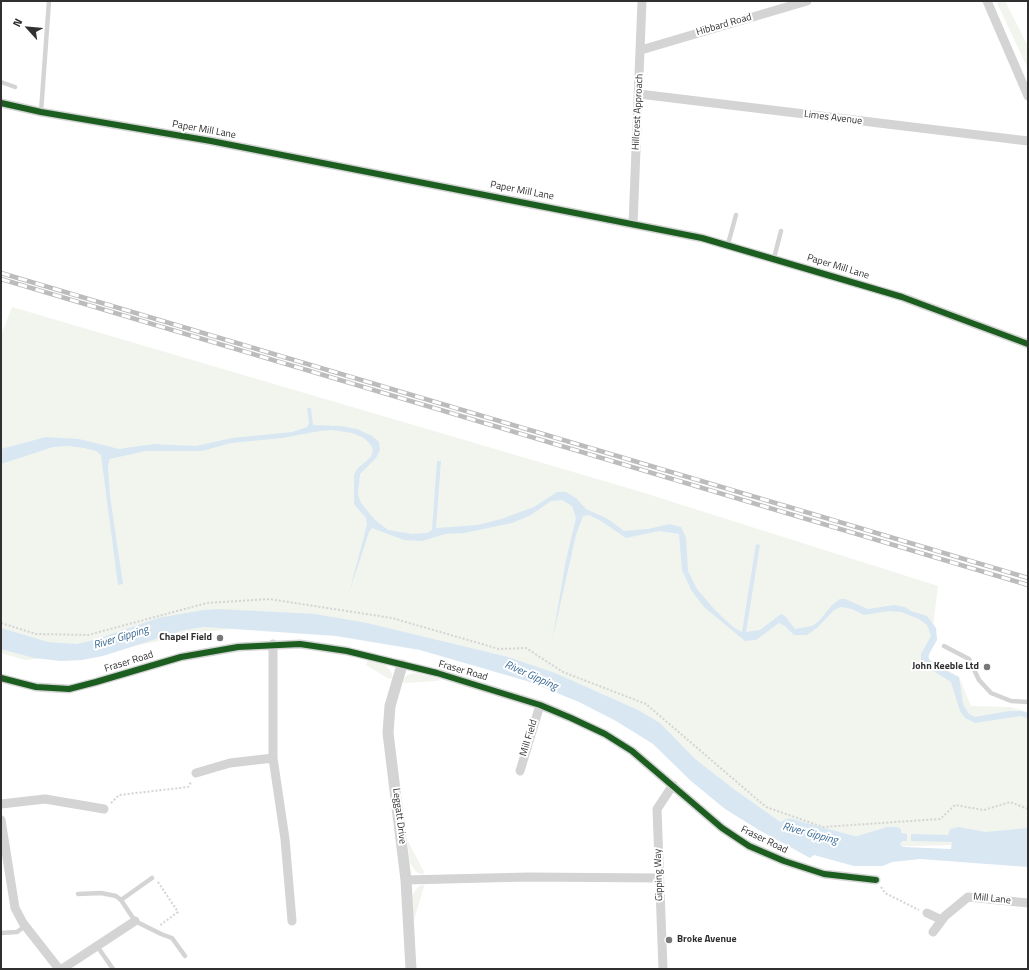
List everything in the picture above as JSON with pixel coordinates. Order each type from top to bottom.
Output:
[{"type":"street","name":"Hillcrest Approach","points":[[633,224],[642,1]]},
{"type":"street","name":"Hibbard Road","points":[[641,50],[807,1]]},
{"type":"street","points":[[987,1],[1028,96]]},
{"type":"street","name":"Limes Avenue","points":[[639,94],[1028,141]]},
{"type":"street","name":"Paper Mill Lane","points":[[1,102],[41,112],[211,141],[728,244],[902,297],[1028,344]]},
{"type":"street","points":[[273,644],[273,758],[288,860],[292,921]]},
{"type":"street","name":"Fraser Road","points":[[2,681],[48,689],[69,689],[199,653],[273,644],[317,646],[402,664],[437,673],[540,705],[592,727],[618,742],[673,785],[722,828],[759,851],[824,874],[876,880]]},
{"type":"street","name":"Leggatt Drive","points":[[402,664],[390,706],[388,733],[406,880],[411,969]]},
{"type":"street","name":"Mill Field","points":[[520,771],[540,705]]},
{"type":"street","points":[[196,773],[230,762],[273,758]]},
{"type":"street","name":"Gipping Way","points":[[663,969],[657,809],[673,785]]},
{"type":"street","points":[[1,804],[45,800],[104,810]]},
{"type":"street","points":[[1,820],[13,900],[18,916],[59,969]]},
{"type":"street","points":[[406,880],[528,877],[659,878]]},
{"type":"street","name":"Mill Lane","points":[[933,932],[942,920],[968,897],[1028,903]]},
{"type":"street","points":[[927,914],[942,920]]},
{"type":"street","points":[[62,969],[135,921]]},
{"type":"lane","points":[[41,112],[49,1]]},
{"type":"lane","points":[[1,82],[15,87]]},
{"type":"lane","points":[[728,244],[736,215]]},
{"type":"lane","points":[[774,258],[781,231]]},
{"type":"lane","points":[[944,646],[969,659],[979,680],[991,693],[1010,700],[1028,702]]},
{"type":"lane","points":[[121,900],[152,878]]},
{"type":"lane","points":[[78,894],[101,893],[112,895],[121,900],[135,921],[172,938],[185,956]]},
{"type":"lane","points":[[1,933],[17,932],[26,926]]},
{"type":"lane","points":[[97,946],[113,969]]},
{"type":"path","points":[[104,810],[119,795],[188,788],[196,773]]},
{"type":"path","points":[[876,880],[885,894],[927,914]]},
{"type":"path","points":[[153,930],[178,912],[162,889]]},
{"type":"shaded area","points":[[996,1],[1005,1],[1028,46],[1028,69]]},
{"type":"shaded area","points":[[12,307],[638,491],[938,586],[929,659],[959,677],[971,706],[1010,707],[1028,712],[1028,843],[879,847],[760,817],[639,723],[493,663],[297,622],[204,632],[114,650],[25,660],[1,653],[1,335]]},
{"type":"shaded area","points":[[368,660],[385,665],[391,671],[393,678],[389,679],[366,665]]},
{"type":"shaded area","points":[[415,673],[439,678],[439,681],[405,683],[402,681],[407,675]]},
{"type":"shaded area","points":[[407,839],[424,872],[423,875],[416,872],[410,863]]},
{"type":"shaded area","points":[[423,884],[424,887],[413,923],[412,896],[417,888]]},
{"type":"water","points":[[307,408],[311,408],[313,425],[341,426],[357,429],[372,436],[379,442],[380,450],[376,458],[360,474],[358,494],[361,503],[375,520],[388,530],[412,534],[427,533],[432,530],[437,461],[441,461],[436,528],[478,525],[501,519],[534,507],[557,492],[566,492],[576,498],[586,509],[608,519],[624,531],[648,529],[670,524],[681,527],[686,538],[688,571],[697,589],[715,610],[733,627],[742,632],[756,544],[760,545],[746,632],[760,630],[781,614],[785,616],[795,629],[812,626],[819,621],[832,605],[840,599],[845,599],[868,609],[894,605],[905,607],[911,611],[927,616],[936,628],[937,640],[928,656],[929,659],[934,665],[959,677],[963,704],[969,714],[975,717],[1009,711],[1021,711],[1028,713],[1028,718],[1020,716],[975,723],[965,718],[960,711],[951,682],[927,667],[921,660],[921,654],[931,636],[927,625],[919,619],[901,612],[889,611],[864,615],[852,609],[841,607],[834,610],[818,627],[807,635],[794,635],[785,626],[779,623],[756,640],[745,641],[704,607],[691,590],[682,570],[679,534],[659,531],[626,538],[601,521],[589,515],[583,516],[576,535],[552,641],[566,560],[576,518],[572,506],[562,500],[551,501],[531,515],[512,523],[464,533],[445,534],[422,541],[404,540],[372,528],[369,532],[349,593],[367,525],[366,518],[354,504],[354,475],[357,469],[371,457],[373,450],[371,445],[364,438],[352,433],[332,430],[320,431],[282,438],[231,443],[202,451],[145,451],[110,459],[108,465],[110,496],[123,584],[118,585],[101,455],[96,451],[84,448],[69,446],[53,447],[1,464],[1,449],[46,437],[79,439],[119,449],[154,444],[196,446],[232,438],[292,432],[307,427],[309,423]]},
{"type":"water","points":[[218,609],[315,614],[367,623],[508,657],[555,673],[638,710],[660,723],[695,759],[735,790],[779,821],[804,832],[838,840],[848,839],[887,827],[897,827],[901,829],[901,833],[907,834],[907,841],[902,841],[900,845],[904,847],[951,849],[952,842],[911,841],[911,834],[948,835],[950,829],[958,827],[986,832],[1028,828],[1028,867],[920,859],[892,862],[883,866],[854,866],[814,855],[810,858],[759,830],[725,809],[691,781],[653,744],[616,721],[579,702],[530,682],[420,650],[336,636],[204,627],[184,630],[103,656],[82,660],[61,661],[34,658],[1,649],[1,628],[48,642],[77,644],[94,640],[158,618],[203,610]]},
{"type":"waterway","name":"River Gipping","points":[[789,828],[854,846]]},
{"type":"railway","points":[[1,273],[1028,578]]},
{"type":"railway","points":[[1,279],[1028,585]]},
{"type":"cycle path","points":[[1,103],[41,112],[211,141],[702,238],[902,297],[1028,344]]},
{"type":"cycle path","points":[[1,678],[36,687],[69,689],[181,657],[238,647],[300,644],[347,651],[437,673],[540,705],[571,718],[605,734],[632,751],[722,828],[749,846],[784,861],[824,874],[876,880]]},
{"type":"place","name":"Chapel Field","points":[[220,638]]},
{"type":"place","name":"John Keeble Ltd","points":[[987,667]]},
{"type":"place","name":"Broke Avenue","points":[[669,940]]}]
